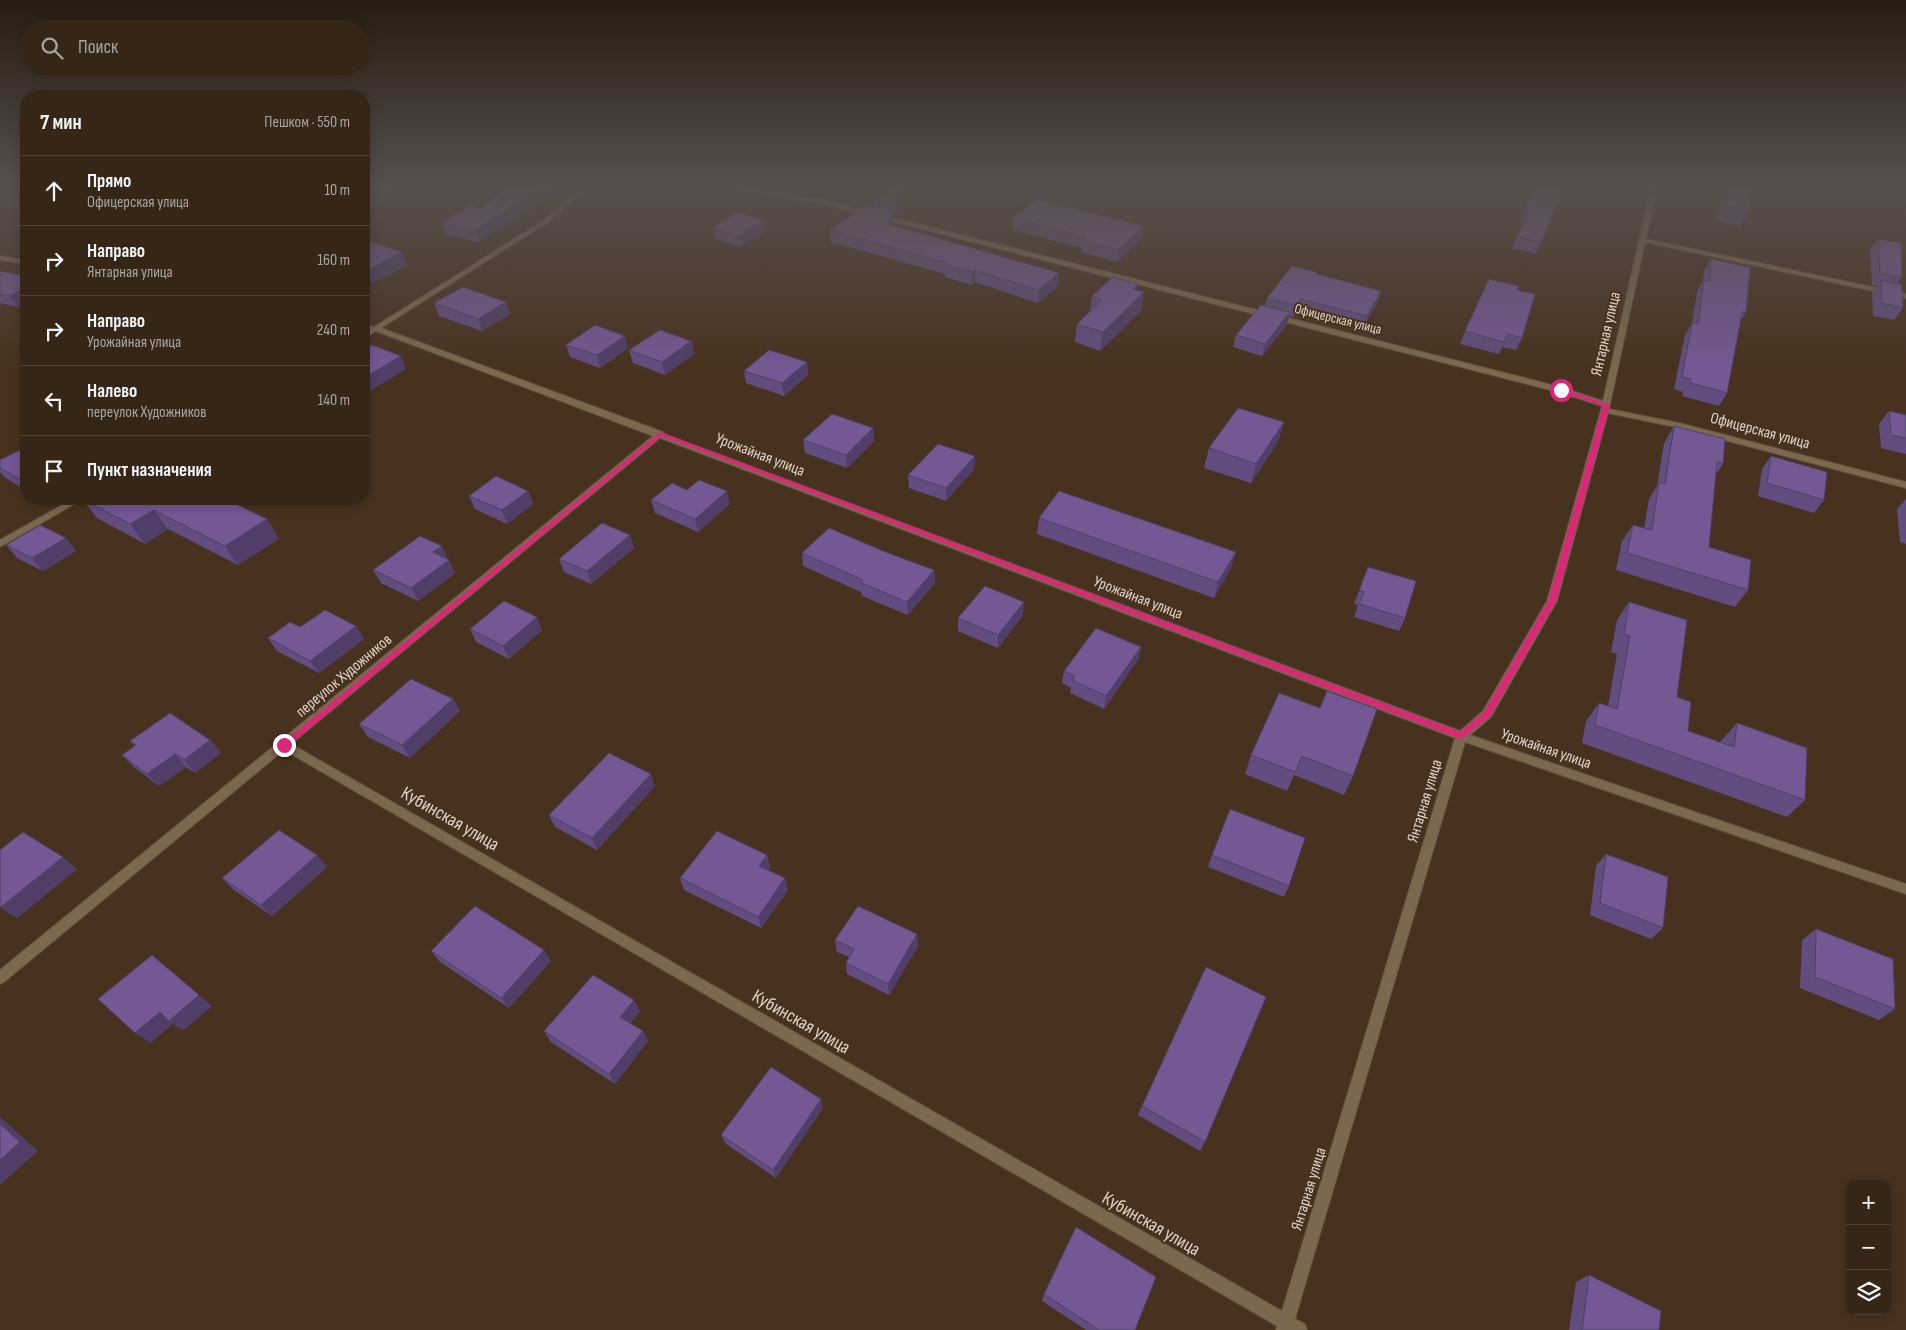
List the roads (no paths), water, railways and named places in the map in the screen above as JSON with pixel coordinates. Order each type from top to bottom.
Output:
[{"type":"street","points":[[370,332],[506,246]]},
{"type":"street","name":"Офицерская улица","points":[[997,246],[1561,390],[1606,407],[1906,485]]},
{"type":"street","name":"Янтарная улица","points":[[1285,1327],[1461,736],[1487,714],[1552,601],[1606,407],[1642,246]]},
{"type":"street","points":[[1671,246],[1906,296]]},
{"type":"street","points":[[0,258],[20,261]]},
{"type":"street","name":"Урожайная улица","points":[[370,328],[660,434],[1461,736],[1906,889]]},
{"type":"street","name":"переулок Художников","points":[[0,978],[660,434]]},
{"type":"street","points":[[0,544],[68,505]]},
{"type":"street","name":"Кубинская улица","points":[[284,745],[1285,1327],[1299,1330]]}]
